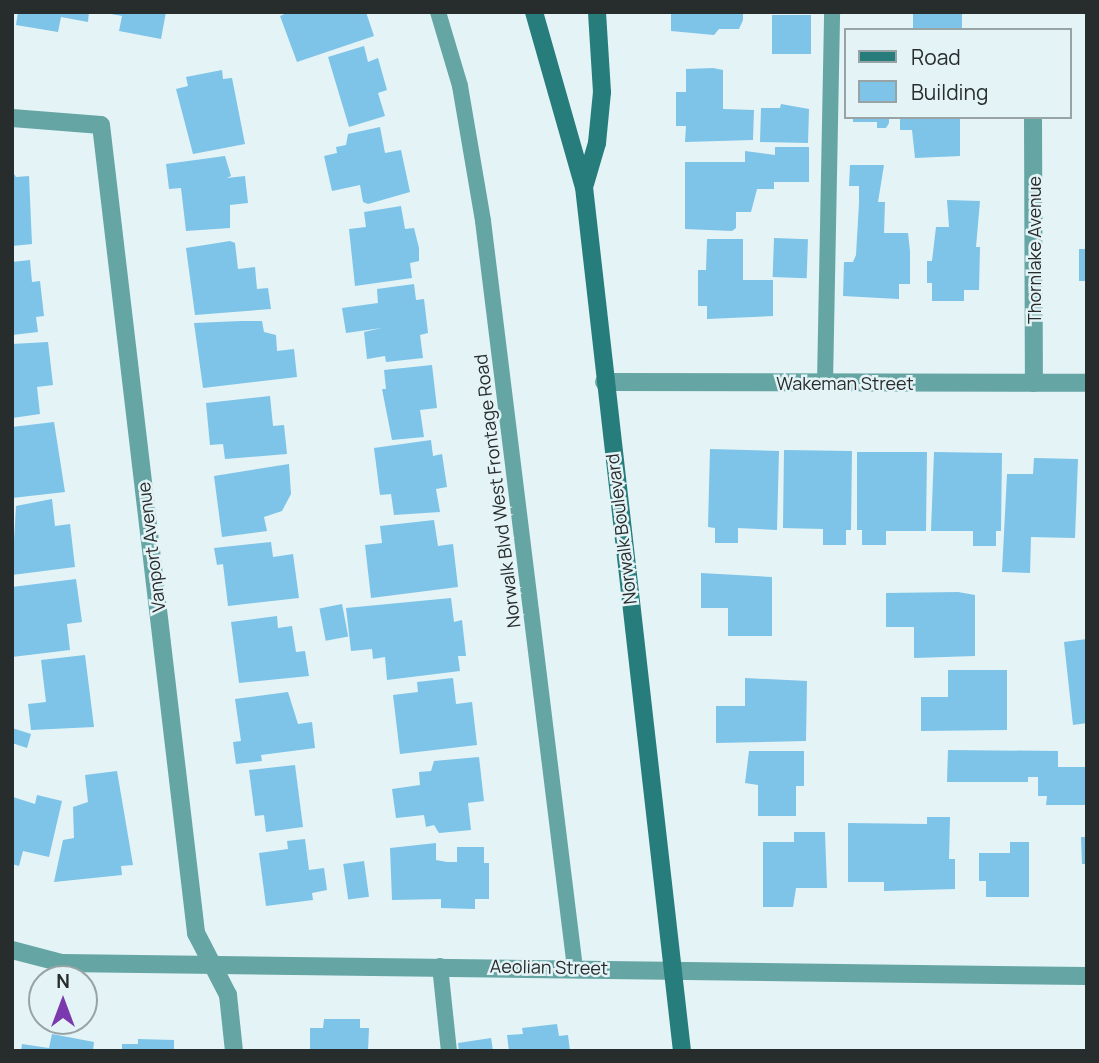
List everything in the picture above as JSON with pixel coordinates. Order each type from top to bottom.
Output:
[{"type":"main road","name":"Norwalk Boulevard","points":[[534,12],[584,187],[604,382],[682,1051]]},
{"type":"main road","points":[[584,187],[597,143],[602,92],[597,12]]},
{"type":"street","name":"Vanport Avenue","points":[[12,118],[101,125],[196,933],[228,995],[234,1051]]},
{"type":"street","name":"Thornlake Avenue","points":[[1033,119],[1034,383]]},
{"type":"street","name":"Wakeman Street","points":[[604,382],[1087,383]]},
{"type":"street","name":"Aeolian Street","points":[[12,950],[62,963],[1087,976]]},
{"type":"lane","name":"Norwalk Blvd West Frontage Road","points":[[438,12],[460,86],[484,221],[575,968]]},
{"type":"lane","points":[[825,383],[832,12]]},
{"type":"lane","points":[[440,966],[449,1051]]},
{"type":"building","points":[[18,12],[89,12],[88,22],[61,17],[58,32],[16,25]]},
{"type":"building","points":[[166,12],[161,39],[119,31],[122,16],[111,14]]},
{"type":"building","points":[[289,12],[366,12],[374,36],[297,62],[280,16]]},
{"type":"building","points":[[671,12],[743,12],[743,20],[739,29],[719,29],[714,35],[671,31]]},
{"type":"building","points":[[913,12],[962,12],[962,28],[913,28]]},
{"type":"building","points":[[772,15],[811,15],[811,54],[772,54]]},
{"type":"building","points":[[364,46],[368,62],[378,58],[387,90],[378,93],[385,116],[349,127],[328,57]]},
{"type":"building","points":[[686,69],[723,70],[723,109],[754,110],[753,140],[685,142],[686,126],[676,126],[676,92],[686,92]]},
{"type":"building","points":[[222,70],[223,79],[232,78],[245,144],[193,154],[176,89],[188,86],[186,77]]},
{"type":"building","points":[[781,104],[809,109],[808,143],[760,142],[761,108],[780,108]]},
{"type":"building","points":[[853,119],[889,119],[886,128],[877,128],[877,122],[853,122]]},
{"type":"building","points":[[900,119],[960,119],[960,156],[915,158],[912,130],[900,130]]},
{"type":"building","points":[[380,127],[385,153],[401,150],[410,192],[368,204],[363,202],[360,185],[332,191],[324,156],[337,153],[336,147],[346,145],[348,134]]},
{"type":"building","points":[[775,147],[809,147],[809,182],[774,182],[774,189],[757,189],[751,212],[736,212],[736,228],[732,231],[685,229],[685,162],[745,162],[745,151],[775,155]]},
{"type":"building","points":[[225,156],[231,176],[227,178],[245,176],[248,203],[230,205],[230,228],[186,231],[181,188],[169,189],[166,164]]},
{"type":"building","points":[[850,165],[884,165],[878,202],[885,202],[884,233],[908,233],[910,284],[899,284],[899,299],[843,296],[844,262],[853,262],[856,255],[859,203],[859,186],[849,186]]},
{"type":"building","points":[[12,171],[16,177],[29,176],[32,244],[12,246]]},
{"type":"building","points":[[947,200],[980,201],[976,247],[980,247],[979,290],[964,290],[964,301],[932,301],[932,283],[927,283],[927,261],[932,261],[936,227],[949,227]]},
{"type":"building","points":[[401,206],[405,229],[414,228],[419,248],[419,261],[410,263],[412,278],[355,286],[349,229],[366,227],[364,212]]},
{"type":"building","points":[[774,238],[808,239],[807,278],[773,277]]},
{"type":"building","points":[[707,239],[743,239],[743,280],[773,280],[773,316],[707,319],[707,306],[698,306],[698,270],[706,270]]},
{"type":"building","points":[[230,241],[235,243],[238,269],[255,267],[257,289],[268,288],[271,309],[195,315],[186,248]]},
{"type":"building","points":[[1079,249],[1087,249],[1087,281],[1079,281]]},
{"type":"building","points":[[30,260],[32,282],[40,281],[44,316],[36,317],[38,332],[12,335],[12,262]]},
{"type":"building","points":[[414,284],[416,300],[424,299],[428,333],[420,335],[423,358],[386,362],[385,356],[367,359],[364,332],[382,328],[346,333],[342,308],[378,303],[377,289]]},
{"type":"building","points":[[262,321],[264,332],[276,335],[277,351],[294,349],[297,377],[203,388],[194,323]]},
{"type":"building","points":[[48,342],[53,385],[37,387],[40,414],[12,418],[12,344]]},
{"type":"building","points":[[432,365],[437,408],[420,410],[424,437],[392,440],[382,389],[386,389],[384,370]]},
{"type":"building","points":[[270,396],[273,426],[284,425],[287,454],[225,459],[223,444],[210,445],[206,403]]},
{"type":"building","points":[[54,422],[65,492],[12,498],[12,427]]},
{"type":"building","points":[[431,440],[433,456],[442,454],[447,487],[436,489],[440,512],[394,515],[391,494],[380,495],[374,448]]},
{"type":"building","points":[[710,449],[779,451],[777,530],[738,528],[738,543],[715,543],[715,528],[708,527]]},
{"type":"building","points":[[784,450],[852,451],[851,530],[846,530],[846,545],[823,545],[823,529],[783,528]]},
{"type":"building","points":[[857,452],[927,452],[926,531],[886,531],[886,545],[862,545],[862,530],[857,530]]},
{"type":"building","points":[[934,452],[1002,453],[1001,531],[996,531],[996,546],[973,546],[973,531],[931,531]]},
{"type":"building","points":[[1034,458],[1078,459],[1075,538],[1031,537],[1030,573],[1002,572],[1007,474],[1033,474]]},
{"type":"building","points":[[289,464],[291,494],[282,511],[264,517],[267,531],[222,537],[214,476]]},
{"type":"building","points":[[52,499],[55,526],[70,524],[75,567],[12,575],[16,506]]},
{"type":"building","points":[[434,520],[438,546],[453,544],[458,587],[371,598],[365,545],[382,543],[380,526]]},
{"type":"building","points":[[271,542],[273,557],[293,554],[299,598],[228,606],[223,564],[217,565],[214,548]]},
{"type":"building","points":[[701,573],[772,577],[772,636],[728,636],[728,608],[701,608]]},
{"type":"building","points":[[76,579],[82,622],[67,624],[70,650],[12,657],[12,587]]},
{"type":"building","points":[[958,592],[975,595],[975,656],[914,658],[914,627],[886,627],[886,593]]},
{"type":"building","points":[[451,598],[454,622],[462,620],[466,656],[458,656],[460,671],[387,680],[385,657],[373,659],[372,649],[351,651],[346,608]]},
{"type":"building","points":[[342,604],[348,636],[326,641],[319,608]]},
{"type":"building","points":[[277,616],[278,628],[292,626],[296,652],[305,651],[309,676],[239,683],[231,622]]},
{"type":"building","points":[[1087,639],[1087,723],[1073,725],[1064,642]]},
{"type":"building","points":[[85,655],[94,727],[31,730],[28,704],[46,702],[41,660]]},
{"type":"building","points":[[948,670],[1007,670],[1007,730],[921,731],[921,697],[948,697]]},
{"type":"building","points":[[453,678],[456,704],[472,702],[477,745],[400,754],[393,695],[418,692],[417,682]]},
{"type":"building","points":[[745,678],[807,681],[806,741],[716,743],[716,706],[745,706]]},
{"type":"building","points":[[288,692],[298,724],[312,722],[315,748],[261,755],[262,761],[236,764],[233,742],[241,741],[235,699]]},
{"type":"building","points":[[12,728],[31,734],[27,748],[12,743]]},
{"type":"building","points":[[948,750],[1058,751],[1058,767],[1087,767],[1087,805],[1046,805],[1047,796],[1038,796],[1038,777],[1028,777],[1028,782],[947,782]]},
{"type":"building","points":[[749,751],[804,751],[804,786],[796,786],[796,816],[758,816],[758,785],[745,783]]},
{"type":"building","points":[[479,757],[484,801],[468,803],[471,830],[439,833],[434,825],[426,827],[424,815],[396,818],[392,789],[420,785],[419,772],[431,771],[434,761]]},
{"type":"building","points":[[295,765],[303,827],[266,832],[264,815],[255,816],[249,770]]},
{"type":"building","points":[[117,771],[133,865],[121,866],[122,875],[54,882],[63,840],[74,838],[73,807],[88,802],[85,775]]},
{"type":"building","points":[[37,795],[62,801],[49,857],[23,851],[19,866],[12,864],[13,797],[35,804]]},
{"type":"building","points":[[927,817],[950,817],[949,859],[955,859],[955,889],[884,891],[884,882],[848,882],[848,823],[927,824]]},
{"type":"building","points":[[794,832],[825,832],[827,888],[796,888],[793,907],[763,907],[763,842],[794,842]]},
{"type":"building","points":[[1081,837],[1087,837],[1087,864],[1082,864]]},
{"type":"building","points":[[305,839],[309,870],[324,868],[327,890],[312,893],[313,900],[266,906],[259,853],[288,849],[287,841]]},
{"type":"building","points":[[1010,842],[1029,842],[1029,897],[986,897],[986,881],[979,881],[979,853],[1010,853]]},
{"type":"building","points":[[436,843],[436,860],[447,862],[457,862],[457,847],[484,847],[484,863],[489,863],[489,899],[475,899],[475,909],[441,908],[441,899],[392,900],[390,848]]},
{"type":"building","points":[[364,861],[369,897],[348,900],[343,864]]},
{"type":"building","points":[[324,1019],[360,1019],[360,1028],[369,1028],[368,1051],[310,1051],[310,1028],[323,1028]]},
{"type":"building","points":[[557,1024],[559,1036],[568,1035],[570,1051],[509,1051],[507,1035],[523,1034],[522,1028]]},
{"type":"building","points":[[52,1035],[94,1042],[93,1051],[21,1051],[22,1044],[49,1048]]},
{"type":"building","points":[[491,1038],[493,1051],[459,1051],[458,1043]]},
{"type":"building","points":[[138,1039],[174,1040],[174,1051],[122,1051],[122,1044],[138,1044]]}]
